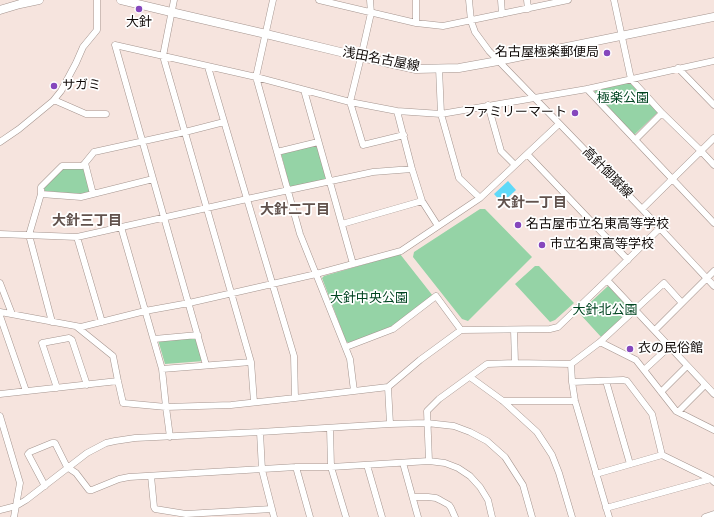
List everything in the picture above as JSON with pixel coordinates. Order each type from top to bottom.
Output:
[{"type":"main road","points":[[0,10],[20,2],[39,0]]},
{"type":"main road","name":"浅田名古屋線","points":[[121,0],[140,2],[171,12],[416,69],[459,68],[714,17]]},
{"type":"street","points":[[0,142],[19,129],[54,100],[61,91],[83,47],[97,30],[98,0]]},
{"type":"street","points":[[174,0],[163,56],[251,362],[254,402]]},
{"type":"street","points":[[273,0],[256,77],[300,234],[350,359],[354,391]]},
{"type":"street","points":[[322,0],[416,23],[443,26],[568,0]]},
{"type":"street","points":[[370,0],[371,13],[362,57],[350,102],[363,145],[404,135]]},
{"type":"street","points":[[416,0],[416,23]]},
{"type":"street","points":[[469,0],[471,21]]},
{"type":"street","points":[[501,0],[502,14]]},
{"type":"street","points":[[527,0],[528,9]]},
{"type":"street","points":[[614,0],[631,79],[662,113],[714,165]]},
{"type":"street","name":"高針御嶽線","points":[[471,21],[475,32],[481,41],[498,61],[642,209],[714,286]]},
{"type":"street","points":[[206,365],[116,45],[256,77],[350,102],[398,111],[441,114],[587,89],[714,61]]},
{"type":"street","points":[[208,67],[294,356],[295,398]]},
{"type":"street","points":[[439,68],[441,114],[460,178],[480,198]]},
{"type":"street","points":[[678,68],[714,106]]},
{"type":"street","points":[[587,89],[714,223]]},
{"type":"street","points":[[304,90],[353,264]]},
{"type":"street","points":[[54,100],[86,114],[106,114]]},
{"type":"street","points":[[488,105],[501,151],[515,165]]},
{"type":"street","points":[[398,111],[412,169],[422,201],[438,226]]},
{"type":"street","points":[[635,140],[662,113]]},
{"type":"street","points":[[52,322],[29,235],[42,187],[62,166],[82,166],[94,152],[224,122]]},
{"type":"street","points":[[0,312],[81,327],[145,311],[189,303],[316,274],[401,251],[480,198],[559,124]]},
{"type":"street","points":[[642,209],[700,150],[714,138]]},
{"type":"street","points":[[277,152],[318,142]]},
{"type":"street","points":[[526,154],[628,260]]},
{"type":"street","points":[[85,163],[93,194]]},
{"type":"street","points":[[0,234],[77,237],[373,172],[412,169]]},
{"type":"street","points":[[41,194],[80,197],[154,178]]},
{"type":"street","points":[[342,224],[422,201]]},
{"type":"street","points":[[121,227],[162,369],[170,437]]},
{"type":"street","points":[[76,326],[113,356],[123,403],[166,407],[231,405],[388,387],[420,360],[461,330],[550,330],[558,327],[660,228]]},
{"type":"street","points":[[77,237],[102,322]]},
{"type":"street","points":[[655,330],[706,278],[714,272]]},
{"type":"street","points":[[607,280],[714,394]]},
{"type":"street","points":[[0,283],[12,314]]},
{"type":"street","points":[[429,461],[427,411],[439,399],[487,364],[571,364],[600,342],[664,283],[682,303]]},
{"type":"street","points":[[346,347],[393,329],[436,296],[461,330]]},
{"type":"street","points":[[0,316],[26,392]]},
{"type":"street","points":[[514,330],[515,363]]},
{"type":"street","points":[[154,339],[198,335]]},
{"type":"street","points":[[57,388],[42,343],[69,338],[72,340],[88,385]]},
{"type":"street","points":[[600,342],[636,360],[676,411],[714,430]]},
{"type":"street","points":[[644,370],[669,347]]},
{"type":"street","points":[[162,369],[251,362]]},
{"type":"street","points":[[571,364],[572,382],[576,401],[608,517]]},
{"type":"street","points":[[661,392],[687,366]]},
{"type":"street","points":[[470,377],[503,401],[537,432],[552,455],[572,517]]},
{"type":"street","points":[[0,394],[118,381]]},
{"type":"street","points":[[572,382],[627,381],[652,414],[662,454]]},
{"type":"street","points":[[606,382],[630,464]]},
{"type":"street","points":[[678,412],[705,385]]},
{"type":"street","points":[[388,387],[390,424]]},
{"type":"street","points":[[503,401],[576,401]]},
{"type":"street","points":[[0,416],[20,483],[14,517]]},
{"type":"street","points":[[0,510],[16,506],[26,500],[86,453],[106,443],[115,441],[135,438],[427,423],[454,426],[470,432],[487,441],[505,457],[522,485],[532,517]]},
{"type":"street","points":[[330,428],[331,467],[346,517]]},
{"type":"street","points":[[260,432],[262,470],[274,517]]},
{"type":"street","points":[[45,486],[28,454],[52,443],[55,443],[67,467],[76,473],[89,490],[119,479],[151,476],[429,461],[445,463],[458,468],[470,476],[480,487],[488,500],[492,517]]},
{"type":"street","points":[[596,474],[662,454],[712,480]]},
{"type":"street","points":[[403,463],[418,517]]},
{"type":"street","points":[[367,464],[382,517]]},
{"type":"street","points":[[296,467],[310,517]]},
{"type":"street","points":[[151,476],[155,509],[186,514],[272,509]]},
{"type":"street","points":[[606,508],[712,480]]},
{"type":"street","points":[[413,497],[436,498],[449,505],[455,517]]},
{"type":"street","points":[[705,517],[714,514]]},
{"type":"green space","name":"極楽公園","points":[[628,81],[658,112],[634,135],[594,93],[595,89]]},
{"type":"green space","points":[[317,144],[326,179],[290,188],[281,153]]},
{"type":"green space","points":[[63,168],[84,169],[91,191],[81,194],[45,191],[44,188]]},
{"type":"green space","points":[[480,209],[485,209],[532,257],[468,321],[462,319],[413,257],[414,252]]},
{"type":"green space","name":"大針中央公園","points":[[400,254],[433,296],[392,326],[350,344],[346,341],[322,278],[324,276]]},
{"type":"green space","points":[[535,266],[539,266],[574,303],[555,320],[550,322],[515,284]]},
{"type":"green space","name":"大針北公園","points":[[608,286],[631,310],[602,338],[580,314],[580,312]]},
{"type":"green space","points":[[197,336],[204,361],[165,364],[158,340]]},
{"type":"water","points":[[508,181],[516,190],[502,203],[494,194]]},
{"type":"place","name":"大針","points":[[139,9]]},
{"type":"place","name":"名古屋極楽郵便局","points":[[607,53]]},
{"type":"place","name":"サガミ","points":[[54,86]]},
{"type":"place","name":"ファミリーマート","points":[[575,113]]},
{"type":"place","name":"名古屋市立名東高等学校","points":[[518,225]]},
{"type":"place","name":"市立名東高等学校","points":[[542,245]]},
{"type":"place","name":"衣の民俗館","points":[[630,349]]},
{"type":"district","name":"大針一丁目","points":[[532,203]]},
{"type":"district","name":"大針二丁目","points":[[295,210]]},
{"type":"district","name":"大針三丁目","points":[[87,221]]}]
